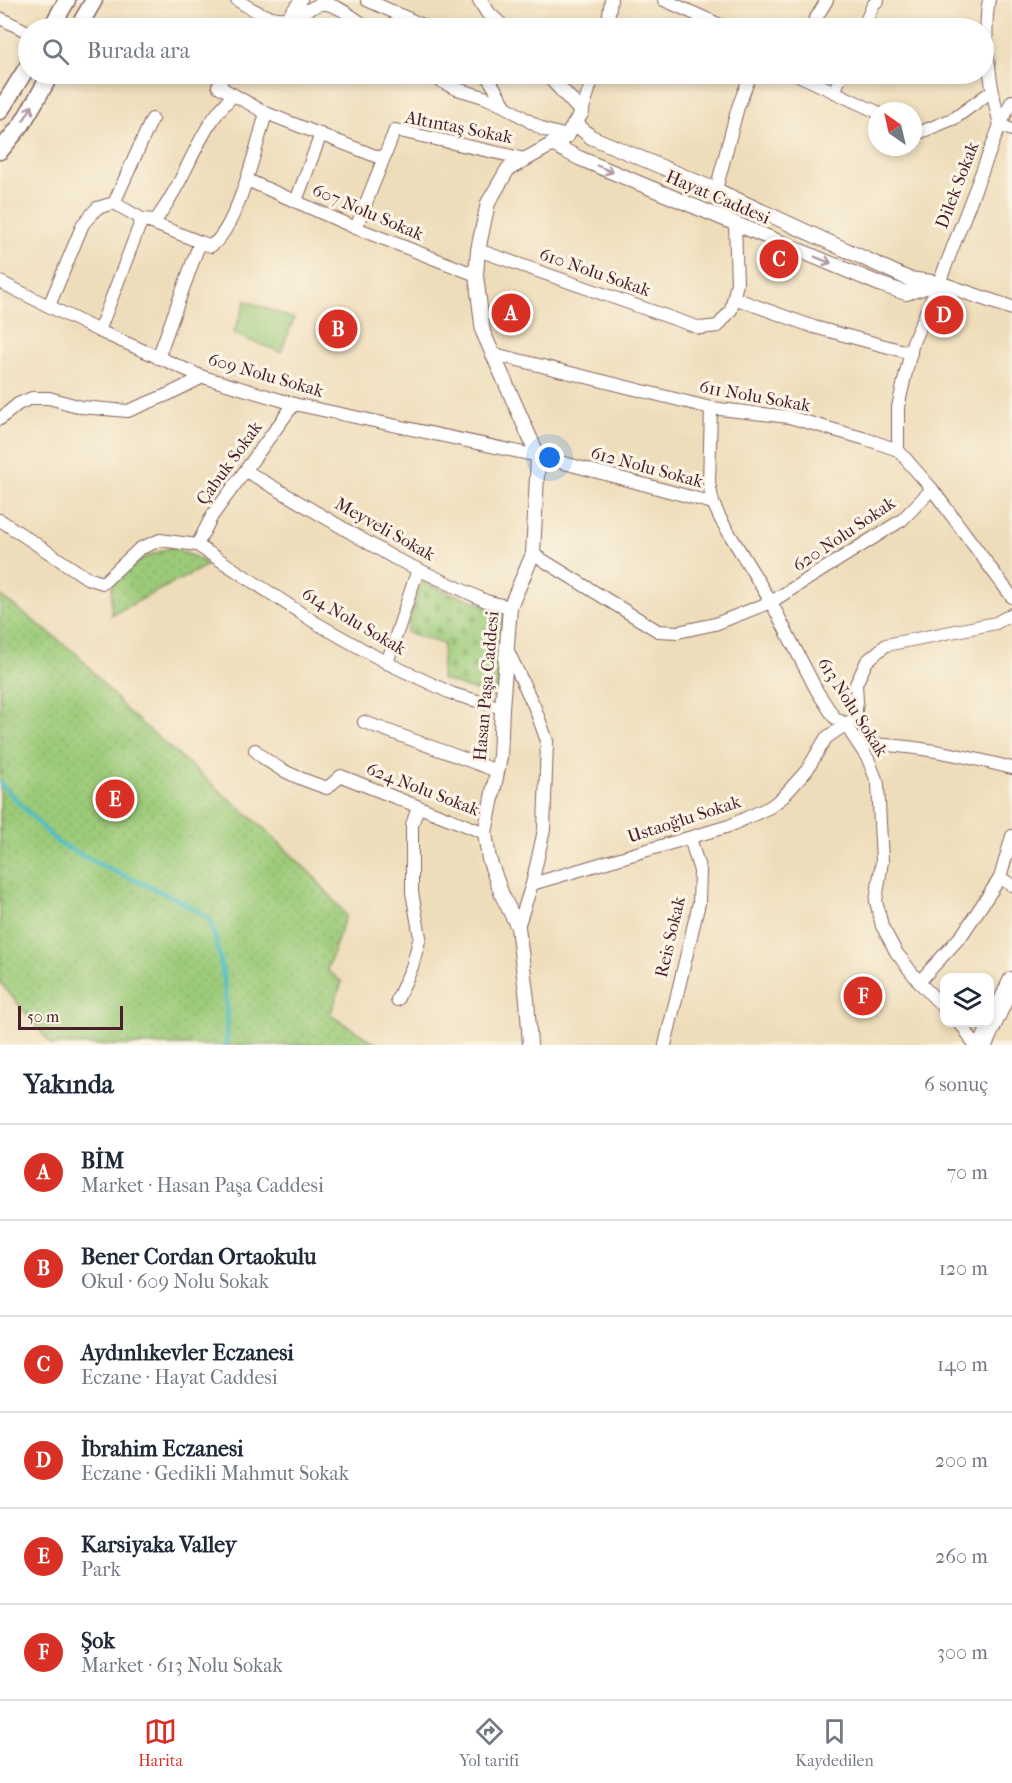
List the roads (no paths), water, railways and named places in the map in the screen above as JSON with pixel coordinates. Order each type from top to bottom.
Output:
[{"type":"main road","points":[[57,18],[67,0]]},
{"type":"main road","points":[[84,18],[94,0]]},
{"type":"main road","points":[[0,111],[18,82]]},
{"type":"main road","points":[[0,151],[22,124],[45,84]]},
{"type":"main road","points":[[983,1045],[1012,981]]},
{"type":"main road","points":[[996,1017],[999,1045]]},
{"type":"street","points":[[237,0],[258,14],[273,18]]},
{"type":"street","points":[[287,18],[301,0]]},
{"type":"street","points":[[367,0],[407,18]]},
{"type":"street","points":[[480,0],[493,18]]},
{"type":"street","points":[[608,18],[611,0]]},
{"type":"street","points":[[664,0],[704,18]]},
{"type":"street","points":[[816,18],[827,0]]},
{"type":"street","points":[[867,18],[878,0]]},
{"type":"street","points":[[986,18],[989,0]]},
{"type":"street","points":[[287,18],[294,17],[321,3],[331,4],[353,18]]},
{"type":"street","points":[[0,18],[18,27]]},
{"type":"street","points":[[219,84],[218,86],[266,113],[383,159],[356,228]]},
{"type":"street","points":[[446,84],[506,107],[544,130],[567,136],[578,117],[590,84]]},
{"type":"street","points":[[492,84],[506,107]]},
{"type":"street","points":[[554,84],[578,117]]},
{"type":"street","points":[[716,190],[738,107],[747,84]]},
{"type":"street","points":[[817,84],[868,108]]},
{"type":"street","points":[[834,92],[838,84]]},
{"type":"street","points":[[991,84],[1006,127]]},
{"type":"street","points":[[922,132],[955,117],[992,91]]},
{"type":"street","points":[[142,219],[156,220],[175,190],[209,124],[221,107],[234,95]]},
{"type":"street","name":"Dilek Sokak","points":[[898,450],[898,407],[913,342],[1006,127],[1012,101]]},
{"type":"street","points":[[49,306],[83,224],[97,208],[114,203],[142,219],[211,246],[220,241],[247,180],[266,113]]},
{"type":"street","name":"Hayat Caddesi","points":[[578,117],[591,137],[716,190],[909,279],[939,283],[1012,308]]},
{"type":"street","points":[[114,203],[152,120]]},
{"type":"street","name":"Altıntaş Sokak","points":[[383,159],[395,130],[525,159]]},
{"type":"street","points":[[296,201],[321,134]]},
{"type":"street","name":"Hasan Paşa Caddesi","points":[[530,1045],[528,999],[518,927],[502,895],[489,859],[485,833],[500,757],[510,607],[533,554],[537,456],[483,332],[476,275],[478,250],[488,203],[508,169],[567,136]]},
{"type":"street","name":"Hayat Caddesi","points":[[552,144],[579,158],[735,224],[906,293],[939,283]]},
{"type":"street","name":"607 Nolu Sokak","points":[[247,180],[356,228],[476,275]]},
{"type":"street","points":[[99,331],[142,219]]},
{"type":"street","points":[[735,224],[737,283],[734,298],[814,327],[911,353]]},
{"type":"street","points":[[158,358],[200,242]]},
{"type":"street","name":"610 Nolu Sokak","points":[[478,250],[700,328],[718,326],[731,310],[734,298]]},
{"type":"street","name":"609 Nolu Sokak","points":[[2,287],[49,306],[203,377],[294,404],[537,456]]},
{"type":"street","name":"611 Nolu Sokak","points":[[494,354],[711,408],[789,417],[898,450],[932,489],[1012,597]]},
{"type":"street","points":[[0,419],[18,404],[32,398],[49,398],[81,407],[128,411],[203,377]]},
{"type":"street","name":"Çabuk Sokak","points":[[197,545],[212,516],[294,404]]},
{"type":"street","points":[[711,408],[709,483],[713,503]]},
{"type":"street","name":"612 Nolu Sokak","points":[[537,456],[713,503]]},
{"type":"street","name":"Meyveli Sokak","points":[[246,471],[394,558],[486,601],[510,607]]},
{"type":"street","name":"620 Nolu Sokak","points":[[771,602],[902,520],[932,489]]},
{"type":"street","name":"613 Nolu Sokak","points":[[713,503],[771,602],[818,692],[834,717],[845,724],[868,759],[878,784],[882,861],[876,901],[882,926],[896,952],[919,982],[940,1003]]},
{"type":"street","points":[[0,520],[87,578],[103,583],[139,549],[160,540],[197,545]]},
{"type":"street","name":"614 Nolu Sokak","points":[[197,545],[316,623],[387,663],[453,694],[502,708]]},
{"type":"street","points":[[533,554],[658,631],[678,633],[715,624],[771,602]]},
{"type":"street","points":[[387,663],[418,569]]},
{"type":"street","name":"Ustaoğlu Sokak","points":[[532,884],[729,826],[770,807],[783,797],[807,770],[826,738],[855,718],[856,684],[867,661],[886,645],[996,623],[1012,614]]},
{"type":"street","points":[[507,649],[535,708],[547,741],[544,830],[532,884],[518,927]]},
{"type":"street","points":[[364,722],[497,771]]},
{"type":"street","points":[[859,744],[887,744],[968,756],[1012,768]]},
{"type":"street","name":"624 Nolu Sokak","points":[[255,750],[263,758],[306,781],[327,788],[341,776],[485,833]]},
{"type":"street","points":[[397,1000],[412,967],[420,937],[412,892],[412,825],[418,807]]},
{"type":"street","points":[[919,982],[962,935],[1000,878],[1012,836]]},
{"type":"street","name":"Reis Sokak","points":[[664,1045],[699,903],[700,871],[690,838]]},
{"type":"street","points":[[1000,878],[1012,885]]},
{"type":"street","points":[[963,1027],[974,1045]]},
{"type":"waterway","points":[[0,783],[57,842],[103,866],[177,899],[209,918],[224,980],[227,1012],[226,1045]]},
{"type":"place","name":"Aydınlıkevler Eczanesi","points":[[779,259]]},
{"type":"place","name":"BİM","points":[[511,313]]},
{"type":"place","name":"İbrahim Eczanesi","points":[[944,315]]},
{"type":"place","name":"Bener Cordan Ortaokulu","points":[[338,329]]},
{"type":"place","name":"Karsiyaka Valley","points":[[115,799]]},
{"type":"place","name":"Şok","points":[[863,996]]}]
